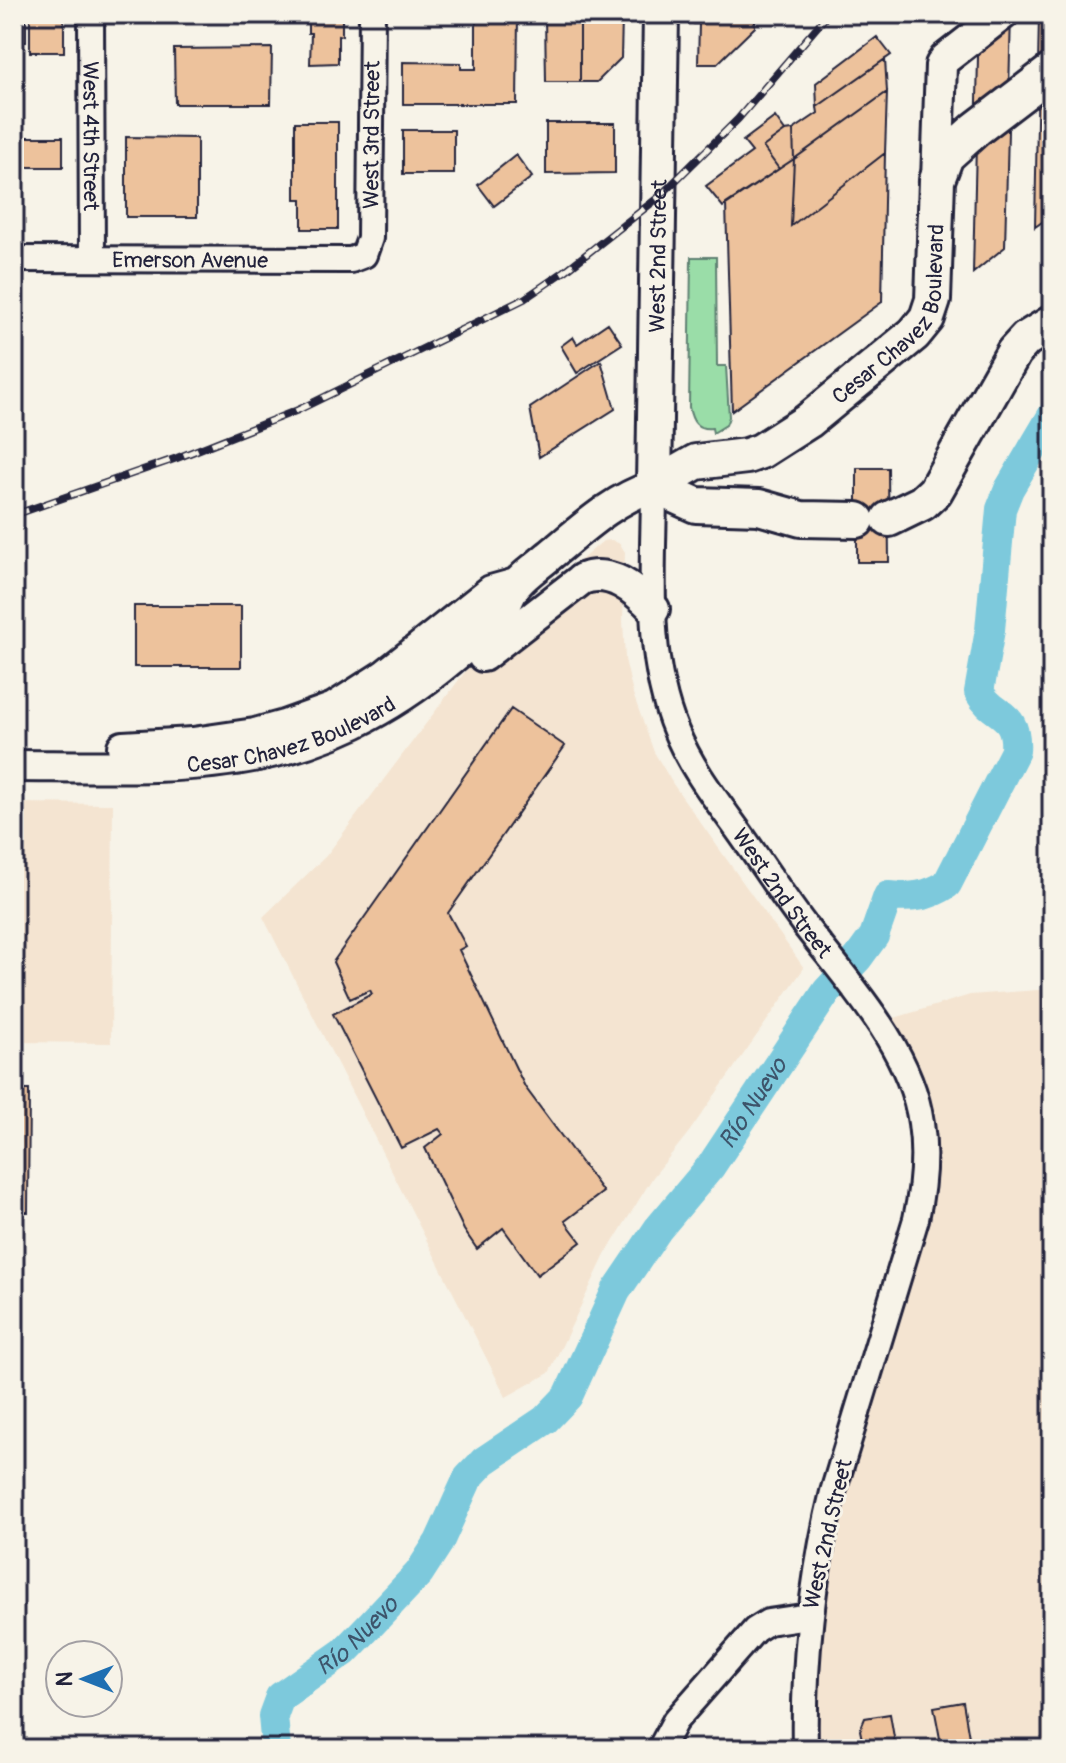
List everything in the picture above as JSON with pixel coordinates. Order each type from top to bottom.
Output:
[{"type":"highway","name":"West 2nd Street","points":[[654,486],[661,14]]},
{"type":"highway","name":"Cesar Chavez Boulevard","points":[[654,486],[696,462],[747,456],[769,447],[808,421],[914,334],[927,318],[936,285],[937,180],[946,156],[1052,71]]},
{"type":"highway","points":[[654,486],[696,505],[759,507],[801,519],[873,519],[922,503],[935,491],[1014,352],[1026,339],[1051,324]]},
{"type":"main road","points":[[937,180],[941,65],[1003,14]]},
{"type":"main road","name":"Cesar Chavez Boulevard","points":[[14,766],[164,766],[220,762],[274,753],[323,738],[395,702],[498,619],[516,584],[603,510],[632,493],[654,486]]},
{"type":"main road","points":[[14,783],[203,781],[274,771],[344,747],[405,714],[582,579],[601,576],[615,579],[629,586],[654,609]]},
{"type":"main road","name":"Cesar Chavez Boulevard","points":[[14,746],[157,746],[229,739],[284,726],[334,708],[384,676],[491,591],[516,584]]},
{"type":"street","name":"West 4th Street","points":[[91,14],[92,259]]},
{"type":"street","name":"West 3rd Street","points":[[364,255],[370,238],[372,14]]},
{"type":"street","name":"Emerson Avenue","points":[[14,259],[351,260],[364,255]]},
{"type":"street","name":"West 2nd Street","points":[[654,486],[654,609],[661,688],[687,754],[799,916],[867,1004],[911,1085],[921,1121],[923,1186],[916,1219],[823,1533],[809,1616],[805,1663],[805,1749]]},
{"type":"street","points":[[660,1749],[675,1721],[755,1630],[768,1622],[809,1616]]},
{"type":"shaded area","points":[[612,540],[620,544],[625,552],[625,659],[633,694],[654,752],[673,784],[804,968],[689,1132],[653,1177],[605,1255],[549,1373],[506,1397],[263,917],[326,856],[486,644],[603,541]]},
{"type":"shaded area","points":[[14,803],[113,804],[111,1043],[14,1042]]},
{"type":"shaded area","points":[[1052,989],[1052,1749],[804,1749],[809,1616],[924,1158],[878,1023],[970,995]]},
{"type":"green space","points":[[691,257],[716,257],[717,366],[726,366],[729,417],[726,425],[713,433],[712,428],[702,428],[696,424],[689,407]]},
{"type":"building","points":[[14,14],[26,14],[26,42],[14,42]]},
{"type":"building","points":[[30,14],[64,14],[64,52],[30,52]]},
{"type":"building","points":[[476,14],[518,14],[517,104],[403,104],[403,62],[461,63],[461,69],[476,69]]},
{"type":"building","points":[[545,14],[580,14],[580,82],[546,82]]},
{"type":"building","points":[[580,14],[620,14],[622,17],[621,58],[597,82],[580,82]]},
{"type":"building","points":[[695,14],[755,14],[755,27],[717,64],[698,64],[699,24],[694,24]]},
{"type":"building","points":[[979,14],[1011,14],[1005,247],[973,273]]},
{"type":"building","points":[[1039,14],[1052,14],[1052,215],[1035,227]]},
{"type":"building","points":[[321,19],[342,19],[342,36],[338,35],[338,63],[310,64],[311,33],[308,33],[308,21],[321,22]]},
{"type":"building","points":[[877,37],[891,55],[817,107],[816,83]]},
{"type":"building","points":[[272,48],[271,104],[175,104],[174,49]]},
{"type":"building","points":[[885,59],[887,92],[794,159],[793,130],[818,113],[817,107]]},
{"type":"building","points":[[887,92],[885,153],[791,226],[794,159]]},
{"type":"building","points":[[775,117],[785,131],[763,147],[779,169],[723,207],[706,186],[752,152],[743,141]]},
{"type":"building","points":[[295,122],[338,122],[338,229],[302,229],[302,199],[295,199]]},
{"type":"building","points":[[546,123],[615,123],[615,173],[546,174]]},
{"type":"building","points":[[403,130],[454,130],[454,174],[403,174]]},
{"type":"building","points":[[793,130],[794,159],[779,169],[763,147],[785,131]]},
{"type":"building","points":[[14,137],[63,137],[63,167],[14,167]]},
{"type":"building","points":[[126,137],[197,138],[197,217],[126,217]]},
{"type":"building","points":[[885,153],[882,302],[732,411],[726,204],[794,159],[791,226]]},
{"type":"building","points":[[516,155],[532,177],[494,206],[478,185]]},
{"type":"building","points":[[608,323],[622,344],[577,373],[561,346],[573,337],[577,344]]},
{"type":"building","points":[[601,361],[615,409],[539,457],[530,408]]},
{"type":"building","points":[[857,468],[888,468],[889,562],[857,562]]},
{"type":"building","points":[[134,606],[241,606],[241,667],[134,667]]},
{"type":"building","points":[[511,709],[565,746],[448,913],[466,946],[459,950],[525,1087],[603,1192],[565,1221],[581,1242],[537,1275],[503,1228],[477,1249],[464,1230],[425,1148],[443,1134],[439,1129],[401,1148],[333,1014],[372,994],[370,990],[350,999],[333,962]]},
{"type":"building","points":[[14,1090],[29,1090],[28,1212],[14,1212]]},
{"type":"building","points":[[963,1702],[971,1749],[942,1749],[934,1707]]},
{"type":"building","points":[[890,1714],[896,1749],[864,1749],[860,1730],[865,1718]]},
{"type":"waterway","name":"Río Nuevo","points":[[276,1749],[273,1716],[280,1697],[344,1652],[419,1573],[439,1542],[468,1478],[484,1461],[545,1420],[568,1396],[616,1291],[658,1229],[711,1166],[827,991],[874,936],[888,896],[919,896],[947,884],[1015,751],[1015,738],[1009,721],[979,692],[990,630],[1001,509],[1009,489],[1052,416]]},
{"type":"railway","points":[[14,515],[177,458],[298,410],[524,299],[659,197],[738,119],[828,14]]}]
